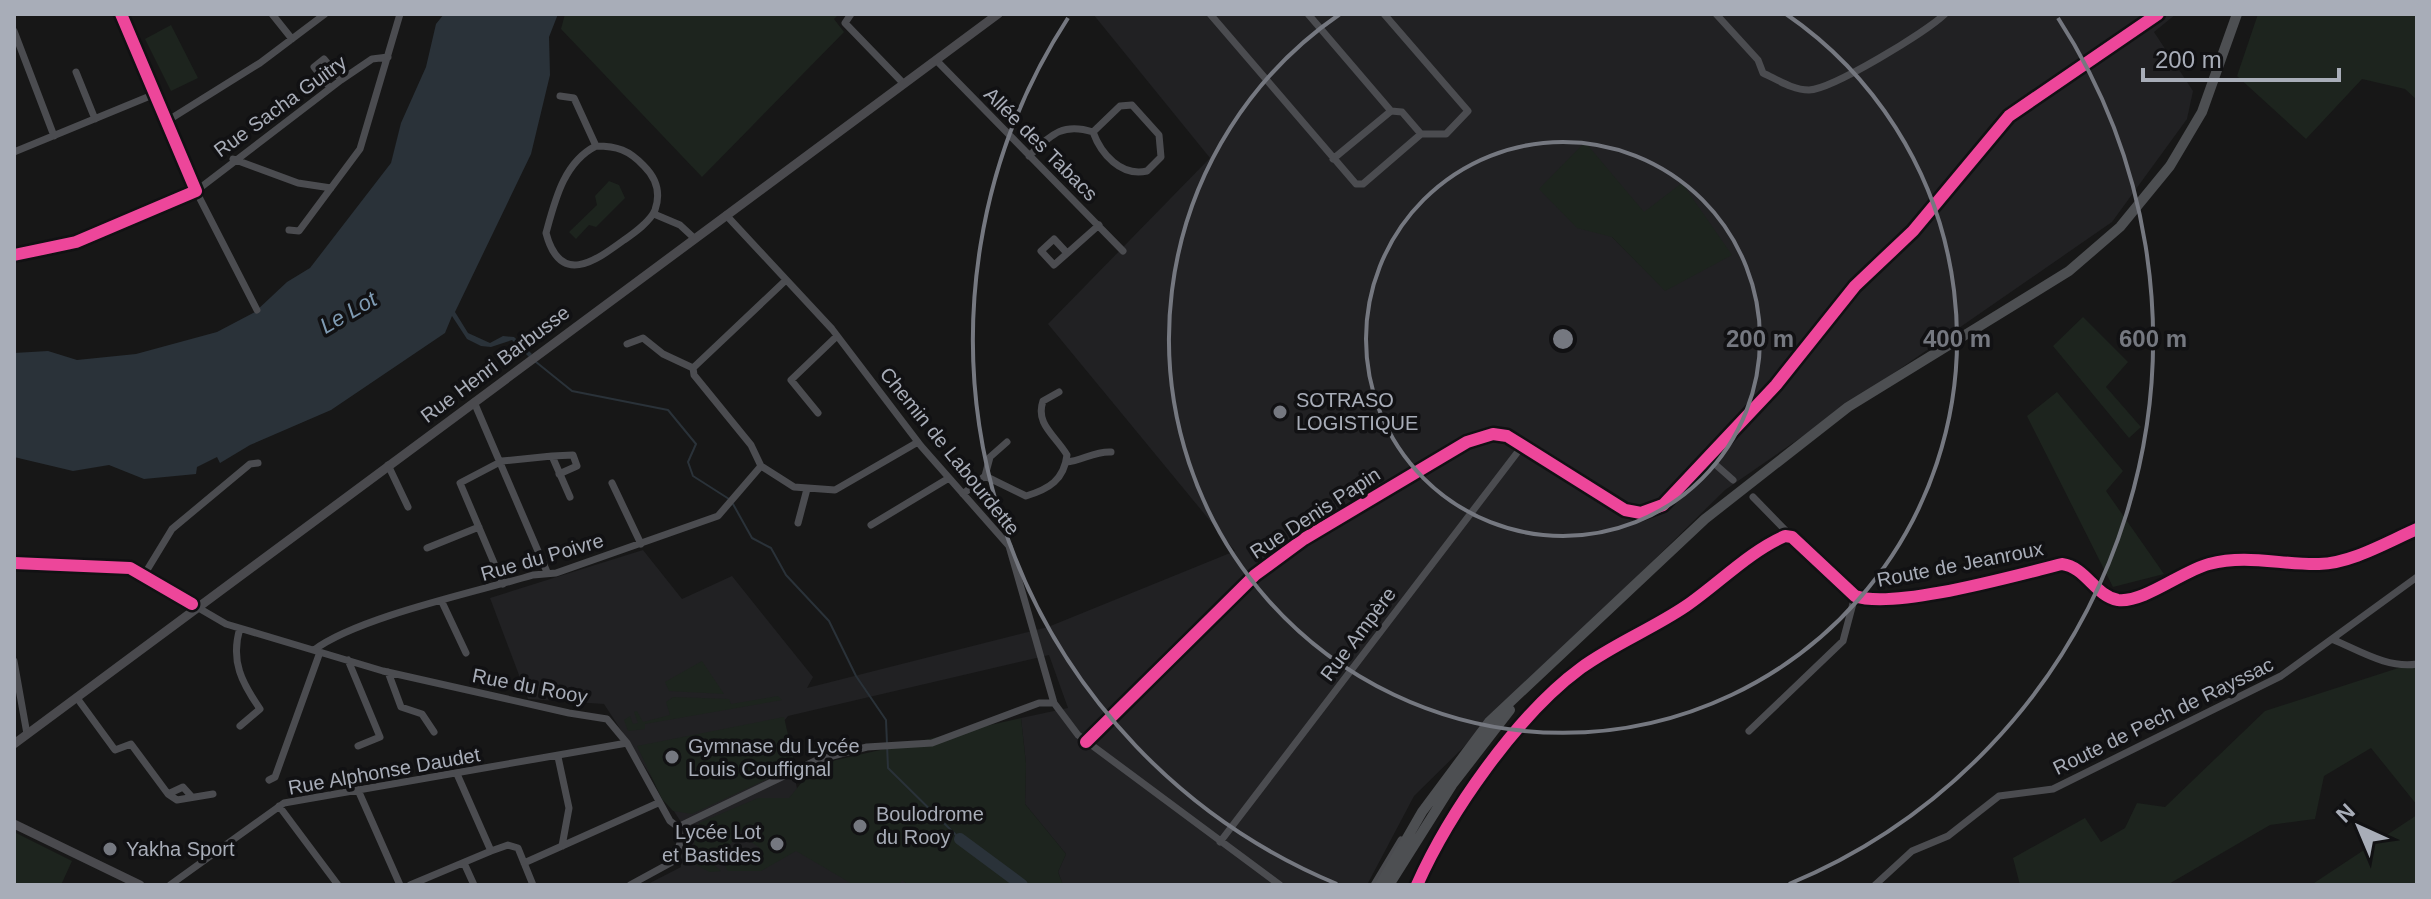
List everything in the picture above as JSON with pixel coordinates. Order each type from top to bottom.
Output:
[{"type":"main road","name":"Rue Henri Barbusse","points":[[14,744],[998,14]]},
{"type":"main road","points":[[1380,885],[1419,817],[1489,722],[1705,519],[1802,442],[1913,365],[2069,271],[2120,227],[2170,166],[2202,112],[2237,14]]},
{"type":"main road","points":[[1389,885],[1452,785],[1532,684]]},
{"type":"main road","points":[[14,824],[140,885]]},
{"type":"street","points":[[121,14],[196,191],[257,310]]},
{"type":"street","points":[[272,14],[292,39]]},
{"type":"street","points":[[167,121],[325,14]]},
{"type":"street","points":[[289,230],[299,231],[360,149],[400,14]]},
{"type":"street","points":[[851,14],[845,23],[904,84]]},
{"type":"street","points":[[1210,14],[1352,182],[1363,184],[1421,134],[1446,134],[1468,111],[1384,14]]},
{"type":"street","points":[[1308,14],[1391,111],[1402,112],[1421,134]]},
{"type":"street","points":[[1716,14],[1758,60],[1763,73],[1793,88],[1813,90],[1829,85],[1902,43],[1945,14]]},
{"type":"street","name":"Rue Denis Papin","points":[[1086,742],[1255,575],[1304,539],[1467,442],[1493,434],[1523,445],[1634,514],[1653,511],[1663,505],[1776,385],[1855,286],[1913,231],[2009,116],[2158,14]]},
{"type":"street","points":[[14,31],[54,136]]},
{"type":"street","name":"Rue Sacha Guitry","points":[[14,255],[76,242],[196,191],[233,159],[341,80],[372,59],[388,57]]},
{"type":"street","points":[[330,88],[314,67],[324,59],[341,80]]},
{"type":"street","name":"Allée des Tabacs","points":[[936,60],[1123,251]]},
{"type":"street","points":[[76,72],[95,119]]},
{"type":"street","points":[[15,150],[155,94]]},
{"type":"street","points":[[560,96],[574,98],[596,146]]},
{"type":"street","points":[[1132,105],[1159,135],[1161,157],[1147,171],[1124,170],[1097,144],[1093,132],[1120,106],[1132,105]]},
{"type":"street","points":[[1333,159],[1391,111]]},
{"type":"street","points":[[1029,156],[1056,130],[1080,128],[1093,132]]},
{"type":"street","points":[[596,146],[617,146],[635,155],[649,171],[657,186],[654,214],[591,263],[573,266],[558,258],[546,233],[567,170],[582,153],[596,146]]},
{"type":"street","points":[[233,159],[298,183],[331,188]]},
{"type":"street","points":[[654,214],[687,230],[694,238]]},
{"type":"street","name":"Chemin de Labourdette","points":[[726,215],[837,336],[918,442],[1009,546],[1054,703],[1086,742],[1280,885]]},
{"type":"street","points":[[1067,253],[1099,225]]},
{"type":"street","points":[[693,368],[786,280]]},
{"type":"street","points":[[818,413],[791,380],[837,336]]},
{"type":"street","points":[[627,344],[643,338],[663,354],[693,368]]},
{"type":"street","points":[[693,368],[694,375],[751,445],[761,466],[794,487],[835,490],[918,442]]},
{"type":"street","points":[[985,476],[1026,496],[1058,481],[1067,455],[1043,425],[1039,413],[1043,401],[1059,392]]},
{"type":"street","points":[[474,402],[502,461],[547,572]]},
{"type":"street","points":[[963,494],[985,476],[990,457],[1007,442]]},
{"type":"street","name":"Rue Ampère","points":[[1220,842],[1523,445]]},
{"type":"street","points":[[1066,462],[1079,462],[1099,452],[1111,452]]},
{"type":"street","points":[[503,584],[460,483],[502,461],[573,455],[577,466],[559,474]]},
{"type":"street","points":[[552,456],[570,497]]},
{"type":"street","points":[[1707,457],[1733,480]]},
{"type":"street","points":[[144,575],[172,529],[250,464],[258,463]]},
{"type":"street","points":[[388,465],[408,507]]},
{"type":"street","name":"Rue du Poivre","points":[[317,651],[325,641],[503,584],[547,572],[556,573],[718,516],[761,466]]},
{"type":"street","points":[[871,525],[949,478]]},
{"type":"street","points":[[612,483],[641,544]]},
{"type":"street","points":[[798,523],[807,489]]},
{"type":"street","name":"Route de Jeanroux","points":[[1753,497],[1855,596],[1868,601],[1918,595],[2062,564],[2076,568],[2107,596],[2133,599],[2184,573],[2223,560],[2266,558],[2330,562],[2417,529]]},
{"type":"street","points":[[427,548],[479,527]]},
{"type":"street","points":[[1417,885],[1446,824],[1538,707],[1563,682],[1596,658],[1684,608],[1777,539],[1792,537]]},
{"type":"street","name":"Rue du Rooy","points":[[14,563],[130,568],[240,628],[388,672],[569,713],[598,715],[607,719],[627,743],[658,803],[678,827]]},
{"type":"street","name":"Route de Pech de Rayssac","points":[[1875,885],[1912,851],[1948,836],[1999,796],[2053,789],[2281,676],[2417,577]]},
{"type":"street","points":[[1749,731],[1843,641],[1855,596]]},
{"type":"street","points":[[442,602],[466,653]]},
{"type":"street","points":[[240,628],[236,665],[243,685],[263,713],[240,726]]},
{"type":"street","points":[[2334,640],[2388,663],[2404,666],[2417,664]]},
{"type":"street","points":[[269,780],[275,777],[297,722],[317,651]]},
{"type":"street","points":[[348,660],[380,737],[358,746]]},
{"type":"street","points":[[14,661],[27,734]]},
{"type":"street","points":[[388,672],[401,707],[422,714],[434,732]]},
{"type":"street","points":[[77,698],[115,750],[131,744],[168,794],[177,800],[213,794]]},
{"type":"street","points":[[630,885],[674,861],[680,843],[678,827],[817,760],[867,747],[932,743],[1039,703],[1054,703]]},
{"type":"street","name":"Rue Alphonse Daudet","points":[[170,885],[279,806],[627,743]]},
{"type":"street","points":[[558,757],[569,808],[562,846]]},
{"type":"street","points":[[457,774],[491,851]]},
{"type":"street","points":[[358,790],[400,885]]},
{"type":"street","points":[[524,863],[658,803]]},
{"type":"street","points":[[279,806],[338,885]]},
{"type":"street","points":[[1374,885],[1408,827],[1419,817]]},
{"type":"street","points":[[410,885],[508,845],[518,848],[533,885]]},
{"type":"street","points":[[464,863],[474,885]]},
{"type":"shaded area","points":[[565,14],[839,14],[834,19],[844,32],[702,177],[561,29]]},
{"type":"shaded area","points":[[1093,14],[2176,14],[2154,32],[2193,91],[2187,119],[2112,222],[1725,490],[1414,796],[1367,885],[1063,885],[1058,872],[1066,854],[1025,804],[1026,764],[1021,718],[1068,708],[1049,655],[788,716],[784,721],[799,799],[909,885],[646,885],[681,867],[681,822],[604,704],[528,699],[490,598],[643,550],[682,599],[732,576],[813,677],[807,688],[1048,627],[1235,551],[1048,324],[1210,158]],"holes":[[[1683,184],[1665,290],[1612,237]]]},
{"type":"shaded area","points":[[2258,14],[2417,14],[2417,100],[2405,89],[2362,79],[2306,139],[2237,76]]},
{"type":"shaded area","points":[[171,25],[198,78],[171,91],[145,39]]},
{"type":"shaded area","points":[[1585,142],[1644,212],[1682,183],[1732,255],[1665,291],[1612,237],[1577,228],[1539,189]]},
{"type":"shaded area","points":[[609,181],[619,185],[625,198],[596,227],[589,225],[576,239],[569,232],[597,205],[595,196]]},
{"type":"shaded area","points":[[2083,317],[2128,362],[2106,387],[2141,427],[2129,438],[2053,346]]},
{"type":"shaded area","points":[[2057,392],[2123,471],[2106,491],[2164,574],[2113,587],[2027,416]]},
{"type":"shaded area","points":[[702,661],[724,694],[669,691],[665,682]]},
{"type":"shaded area","points":[[2417,662],[2417,805],[2371,748],[2324,776],[2315,819],[2270,825],[2167,885],[2020,885],[2013,858],[2085,818],[2101,842],[2125,828],[2137,803],[2165,807],[2265,711]]},
{"type":"shaded area","points":[[778,696],[782,700],[645,724],[645,729],[628,731],[624,720],[630,716],[633,724],[638,723],[634,712],[637,711],[643,722],[670,715],[666,702],[673,697],[729,699],[731,704]]},
{"type":"shaded area","points":[[784,717],[795,766],[692,814],[673,811],[662,799],[637,746]]},
{"type":"shaded area","points":[[1021,718],[1026,764],[1025,804],[1066,854],[1058,872],[1063,885],[908,885],[902,880],[899,885],[854,885],[796,851],[761,871],[728,871],[725,866],[734,844],[754,857],[760,848],[744,837],[747,832],[743,830],[728,847],[723,845],[712,863],[721,871],[710,872],[690,862],[699,823],[758,798],[789,798],[811,771],[836,760]]},
{"type":"shaded area","points":[[2417,815],[2417,885],[2311,885]]},
{"type":"shaded area","points":[[14,832],[72,861],[61,885],[14,885]]},
{"type":"water","name":"Le Lot","points":[[444,14],[558,14],[549,37],[550,75],[531,154],[455,312],[468,333],[490,343],[503,336],[514,337],[532,354],[529,357],[512,340],[491,347],[481,346],[467,339],[452,316],[445,333],[331,410],[250,445],[220,463],[217,457],[197,467],[196,474],[144,479],[109,465],[73,471],[14,457],[14,353],[48,351],[77,360],[136,354],[217,332],[255,312],[287,282],[310,268],[391,163],[401,123],[426,67],[436,24]]},
{"type":"waterway","points":[[536,362],[572,391],[668,410],[696,444],[688,462],[693,476],[729,499]]},
{"type":"waterway","points":[[733,504],[752,538],[771,548],[786,575],[829,621],[856,676],[886,720],[888,768],[960,839]]},
{"type":"waterway","points":[[960,839],[1022,885]]},
{"type":"cycle path","points":[[14,255],[76,242],[196,191],[121,14]]},
{"type":"cycle path","points":[[1086,742],[1255,575],[1304,539],[1467,442],[1493,434],[1507,436],[1625,510],[1641,513],[1663,505],[1776,385],[1855,286],[1913,231],[2009,116],[2158,14]]},
{"type":"cycle path","points":[[1417,885],[1447,827],[1487,767],[1509,738],[1557,688],[1594,659],[1686,606],[1747,559],[1785,536],[1792,537],[1855,596],[1873,599],[1926,595],[2062,564],[2078,570],[2110,597],[2128,600],[2209,564],[2237,560],[2331,563],[2369,551],[2417,529]]},
{"type":"cycle path","points":[[14,563],[130,568],[192,604]]},
{"type":"place","name":"SOTRASO LOGISTIQUE","points":[[1280,412]]},
{"type":"place","name":"Gymnase du Lycée Louis Couffignal","points":[[672,757]]},
{"type":"place","name":"Boulodrome du Rooy","points":[[860,826]]},
{"type":"place","name":"Lycée Lot et Bastides","points":[[777,844]]},
{"type":"place","name":"Yakha Sport","points":[[110,849]]}]
